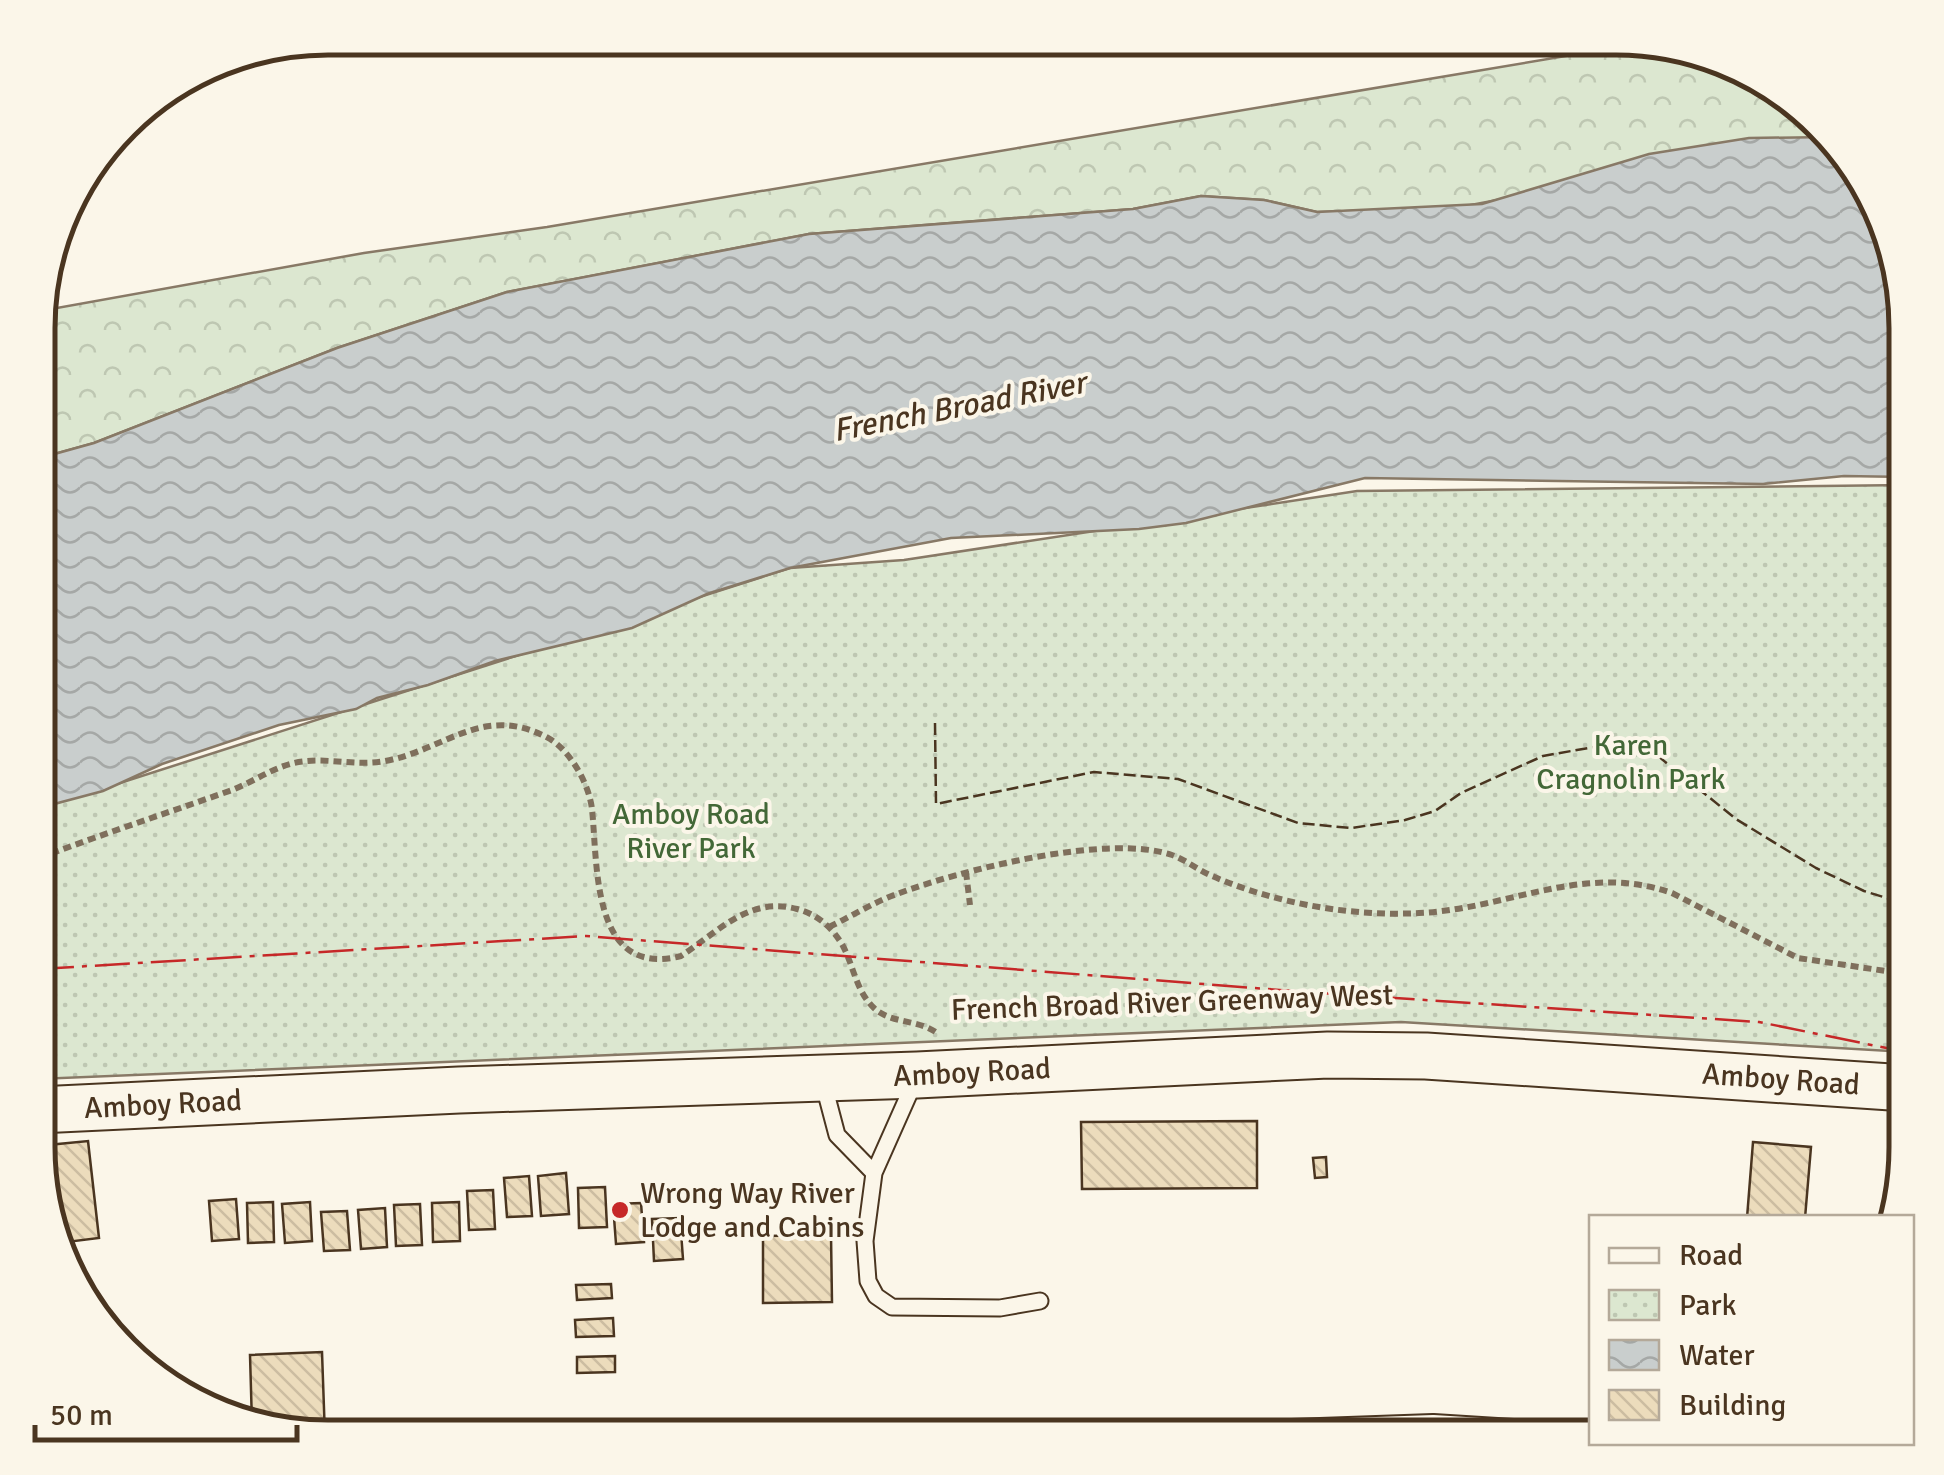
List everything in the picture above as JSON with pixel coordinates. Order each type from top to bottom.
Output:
[{"type":"main road","name":"Amboy Road","points":[[56,1109],[1328,1055],[1426,1056],[1888,1087]]},
{"type":"lane","points":[[917,1075],[874,1174],[865,1240],[868,1281],[876,1296],[892,1307],[1000,1308],[1040,1301]]},
{"type":"lane","points":[[822,1078],[837,1134],[874,1174]]},
{"type":"path","points":[[56,852],[236,788],[289,764],[326,760],[384,762],[468,730],[498,724],[529,729],[554,742],[569,756],[592,807],[597,870],[608,921],[628,950],[649,960],[681,956],[736,917],[765,905],[808,912],[830,927],[895,894],[966,872],[1072,852],[1128,848],[1171,855],[1214,877],[1278,897],[1353,912],[1418,914],[1465,909],[1589,881],[1651,886],[1798,958],[1888,971]]},
{"type":"path","points":[[966,872],[970,905]]},
{"type":"path","name":"French Broad River Greenway West","points":[[830,927],[842,943],[864,998],[878,1012],[928,1026],[938,1034],[951,1034]]},
{"type":"green space","points":[[1566,56],[1634,56],[1704,69],[1768,101],[1813,140],[1455,208],[1317,212],[1264,200],[1201,196],[1133,209],[809,234],[507,292],[337,348],[94,443],[55,454],[56,308],[364,253],[547,227]]},
{"type":"green space","name":"Karen Cragnolin Park","points":[[1889,485],[1888,1051],[1401,1022],[56,1078],[56,797],[120,783],[790,568],[904,560],[1357,491]]},
{"type":"water","name":"French Broad River","points":[[1811,137],[1852,192],[1875,240],[1888,310],[1889,477],[1844,476],[1763,484],[1365,478],[1186,523],[951,538],[790,568],[707,594],[632,628],[495,661],[377,698],[356,709],[279,725],[162,764],[103,791],[56,804],[55,454],[94,443],[337,348],[507,292],[809,234],[1133,209],[1201,196],[1264,200],[1317,212],[1482,204],[1649,154],[1749,138]]},
{"type":"building","points":[[1257,1121],[1257,1188],[1082,1189],[1081,1122]]},
{"type":"building","points":[[88,1141],[99,1238],[72,1241],[60,1200],[56,1144]]},
{"type":"building","points":[[1753,1142],[1811,1147],[1805,1215],[1747,1215]]},
{"type":"building","points":[[1326,1157],[1327,1177],[1315,1178],[1313,1158]]},
{"type":"building","points":[[566,1173],[569,1214],[541,1216],[538,1176]]},
{"type":"building","points":[[529,1176],[532,1216],[507,1217],[504,1178]]},
{"type":"building","points":[[605,1187],[607,1227],[579,1228],[578,1188]]},
{"type":"building","points":[[493,1190],[495,1229],[469,1230],[467,1191]]},
{"type":"building","points":[[236,1199],[239,1239],[212,1241],[209,1201]]},
{"type":"building","points":[[273,1202],[274,1242],[248,1243],[247,1203]]},
{"type":"building","points":[[310,1202],[312,1241],[285,1243],[282,1204]]},
{"type":"building","points":[[459,1202],[460,1241],[433,1242],[432,1203]]},
{"type":"building","points":[[641,1203],[644,1242],[616,1244],[613,1204]]},
{"type":"building","points":[[420,1204],[422,1245],[396,1246],[394,1205]]},
{"type":"building","points":[[385,1208],[387,1247],[361,1249],[358,1210]]},
{"type":"building","points":[[347,1211],[350,1250],[324,1251],[321,1212]]},
{"type":"building","points":[[680,1218],[683,1259],[654,1261],[652,1219]]},
{"type":"building","points":[[831,1235],[832,1302],[763,1303],[763,1236]]},
{"type":"building","points":[[611,1284],[612,1298],[577,1300],[576,1285]]},
{"type":"building","points":[[613,1318],[614,1336],[576,1337],[575,1320]]},
{"type":"building","points":[[322,1352],[324,1419],[292,1418],[252,1409],[250,1355]]},
{"type":"building","points":[[615,1356],[615,1372],[577,1373],[577,1357]]},
{"type":"fence","points":[[935,723],[936,804],[1094,772],[1178,779],[1298,823],[1351,828],[1435,811],[1461,793],[1543,756],[1594,747],[1648,748],[1736,819],[1816,868],[1888,899]]},
{"type":"power","points":[[56,968],[586,936],[1319,993],[1759,1022],[1888,1048]]},
{"type":"place","name":"Wrong Way River Lodge and Cabins","points":[[620,1210]]},
{"type":"park label","name":"Amboy Road River Park","points":[[691,831]]}]
